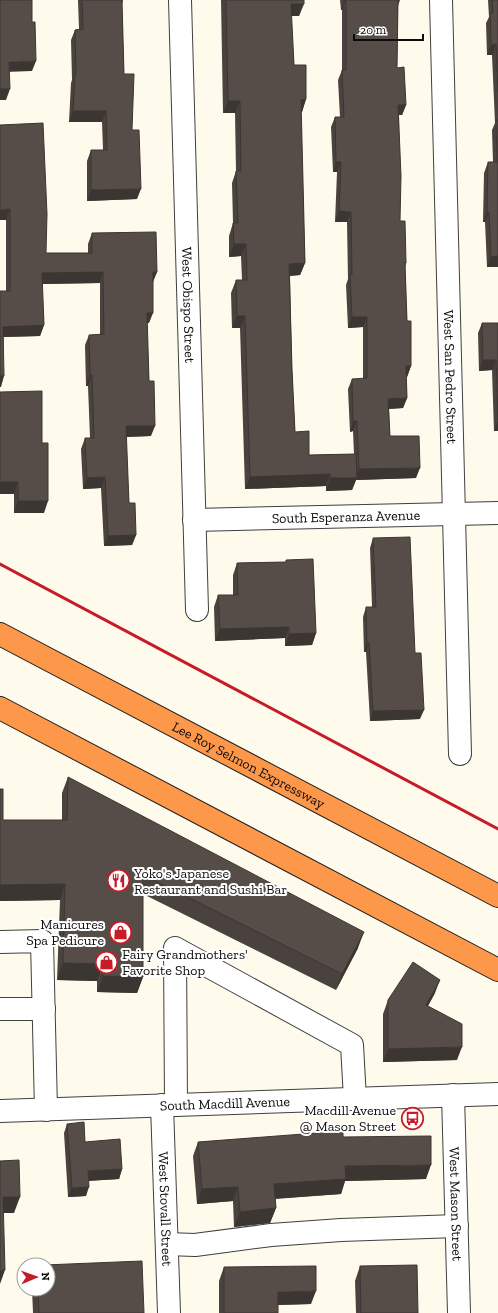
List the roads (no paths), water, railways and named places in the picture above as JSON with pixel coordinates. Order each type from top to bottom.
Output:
[{"type":"highway","name":"Lee Roy Selmon Expressway","points":[[0,634],[498,896]]},
{"type":"highway","points":[[0,708],[498,970]]},
{"type":"street","name":"West Obispo Street","points":[[180,0],[197,610]]},
{"type":"street","name":"West San Pedro Street","points":[[441,0],[460,754]]},
{"type":"street","name":"South Esperanza Avenue","points":[[194,520],[498,513]]},
{"type":"street","points":[[0,942],[42,941],[46,1110]]},
{"type":"street","name":"West Stovall Street","points":[[169,1313],[167,1244],[169,1105],[175,948],[352,1045],[355,1099]]},
{"type":"street","points":[[0,1009],[44,1008]]},
{"type":"street","name":"South Macdill Avenue","points":[[0,1111],[498,1094]]},
{"type":"street","name":"West Mason Street","points":[[453,1095],[459,1313]]},
{"type":"street","points":[[167,1244],[195,1245],[279,1235],[341,1230],[457,1226]]},
{"type":"railway","points":[[0,564],[498,829]]},
{"type":"place","name":"Yoko's Japanese Restaurant and Sushi Bar","points":[[118,881]]},
{"type":"place","name":"Manicures Spa Pedicure","points":[[120,932]]},
{"type":"place","name":"Fairy Grandmothers' Favorite Shop","points":[[106,962]]},
{"type":"place","name":"Macdill Avenue @ Mason Street","points":[[412,1118]]}]
